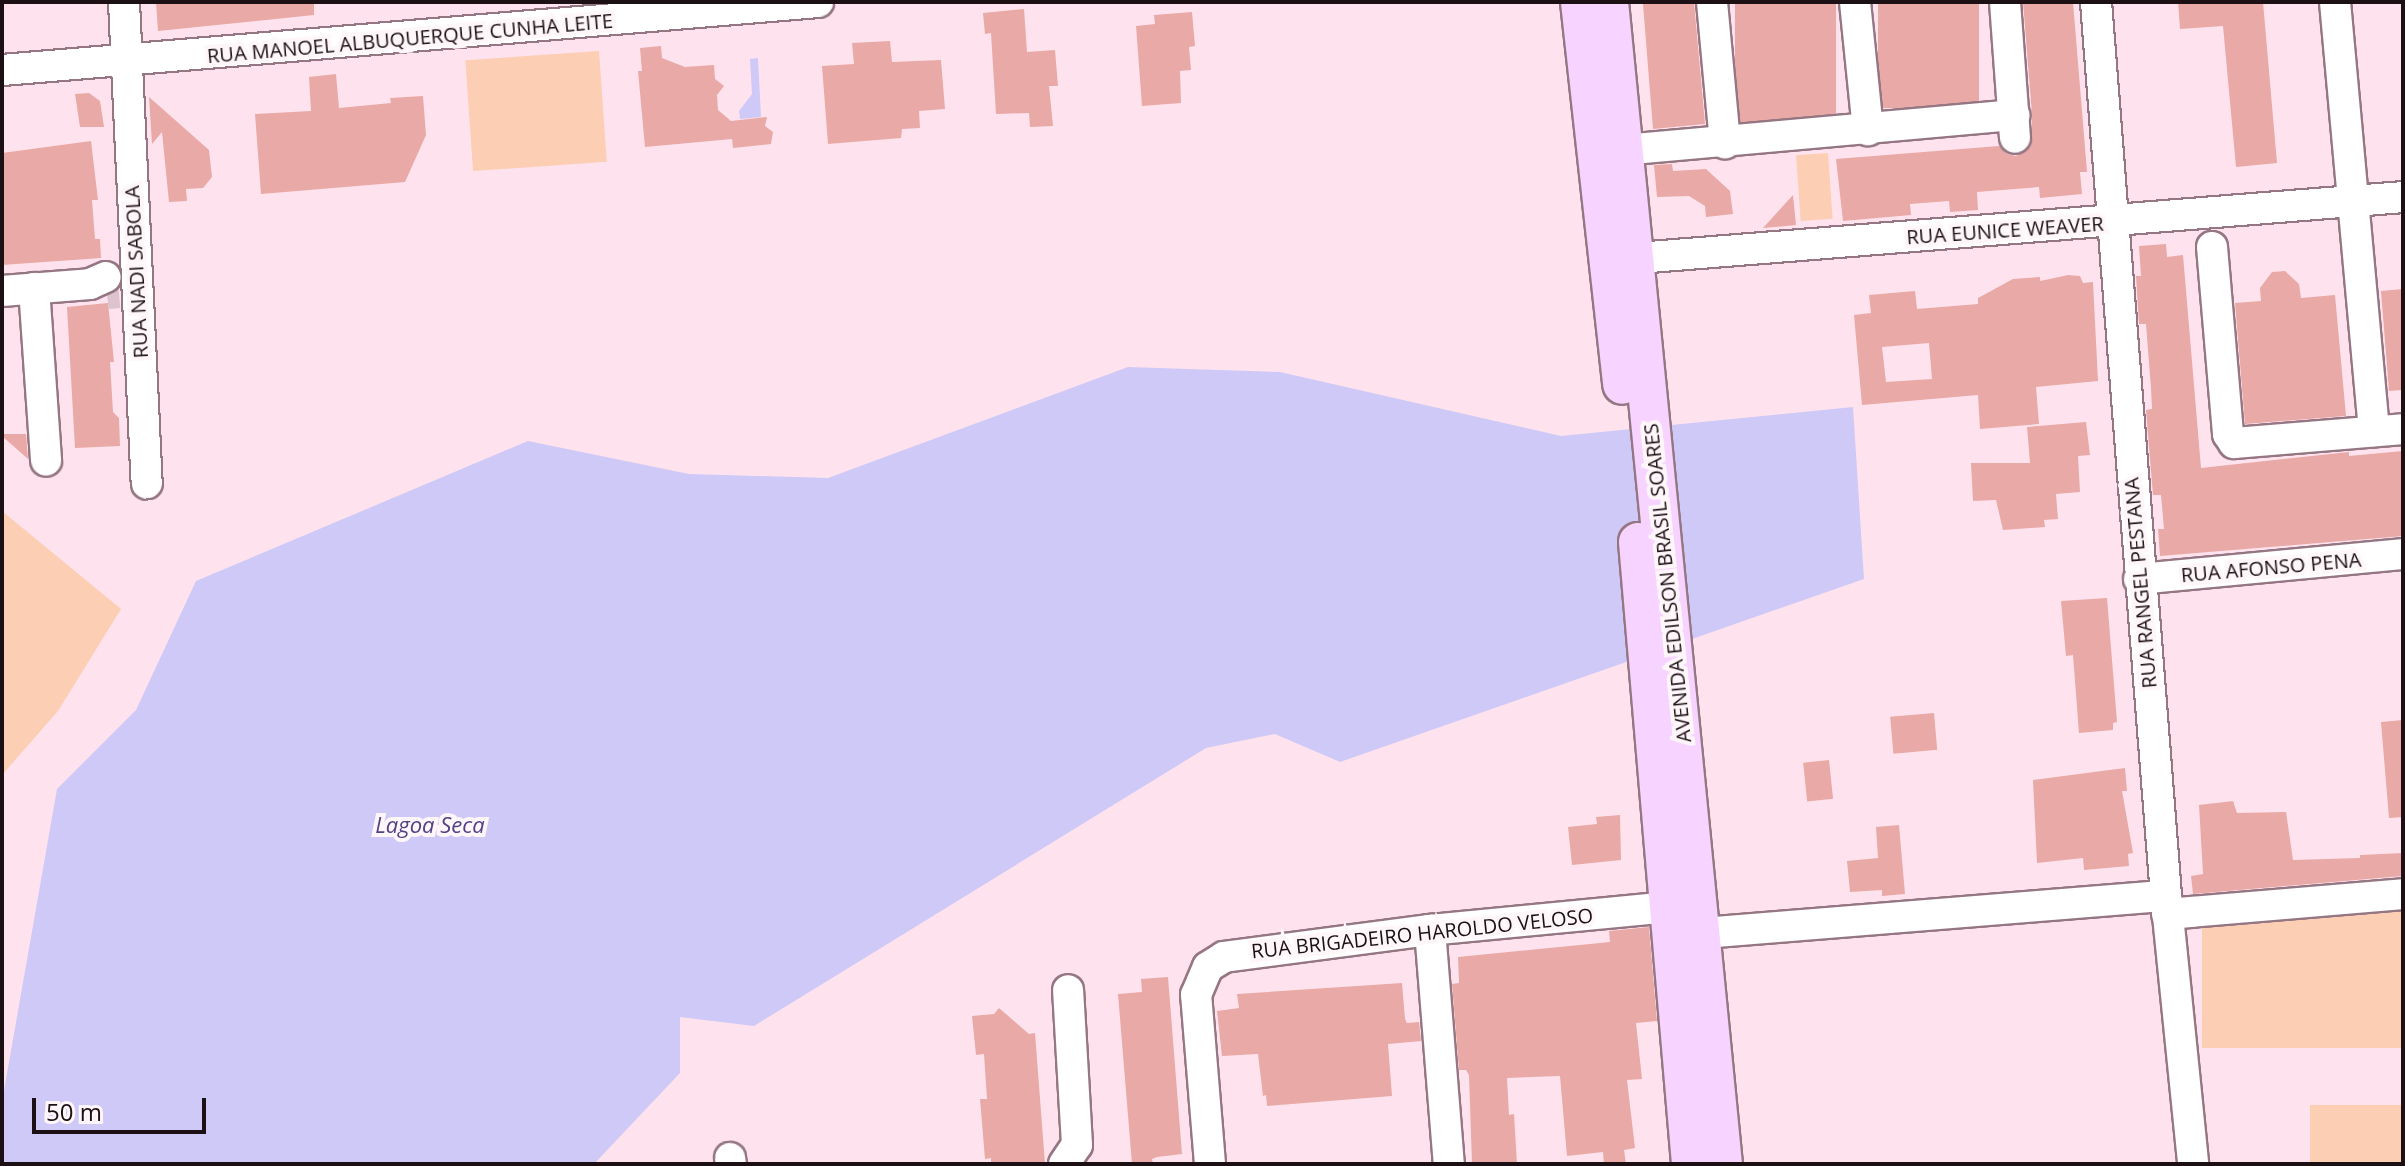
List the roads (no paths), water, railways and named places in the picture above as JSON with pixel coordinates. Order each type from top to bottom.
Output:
[{"type":"main road","name":"AVENIDA EDILSON BRASIL SOARES","points":[[1580,2],[1612,133]]},
{"type":"main road","name":"AVENIDA EDILSON BRASIL SOARES","points":[[1609,2],[1612,133],[1620,260],[1662,652],[1703,933],[1723,1164]]},
{"type":"main road","name":"AVENIDA EDILSON BRASIL SOARES","points":[[1662,652],[1670,907],[1691,1164]]},
{"type":"street","name":"RUA NADI SABOLA","points":[[124,2],[127,60],[116,285],[147,483]]},
{"type":"street","name":"RUA MANOEL ALBUQUERQUE CUNHA LEITE","points":[[2,70],[603,12],[818,2]]},
{"type":"street","points":[[1712,2],[1725,143]]},
{"type":"street","points":[[1855,2],[1868,130]]},
{"type":"street","points":[[1612,133],[1725,143],[1868,130],[2014,126],[2005,2]]},
{"type":"street","name":"RUA RANGEL PESTANA","points":[[2096,2],[2166,905],[2193,1164]]},
{"type":"street","points":[[2212,247],[2228,434],[2234,443],[2388,430],[2353,203],[2335,2]]},
{"type":"street","name":"RUA EUNICE WEAVER","points":[[1620,260],[2403,197]]},
{"type":"street","points":[[2,291],[116,285]]},
{"type":"street","points":[[34,288],[46,461]]},
{"type":"street","name":"RUA AFONSO PENA","points":[[2139,579],[2403,554]]},
{"type":"street","points":[[1703,933],[2403,894]]},
{"type":"street","name":"RUA BRIGADEIRO HAROLDO VELOSO","points":[[1210,1164],[1196,995],[1208,967],[1234,955],[1430,930],[1670,907]]},
{"type":"street","points":[[1430,930],[1449,1164]]},
{"type":"street","points":[[1064,1164],[1077,1145],[1068,990]]},
{"type":"water","points":[[758,58],[761,117],[740,119],[739,111],[752,94],[750,59]]},
{"type":"water","name":"Lagoa Seca","points":[[1128,367],[1280,372],[1561,436],[1853,407],[1864,579],[1340,762],[1275,734],[1206,748],[754,1026],[680,1017],[680,1073],[594,1164],[2,1164],[2,1102],[57,789],[136,710],[196,581],[528,441],[689,474],[828,478]]},
{"type":"tunnel","points":[[107,294],[119,293]]}]
